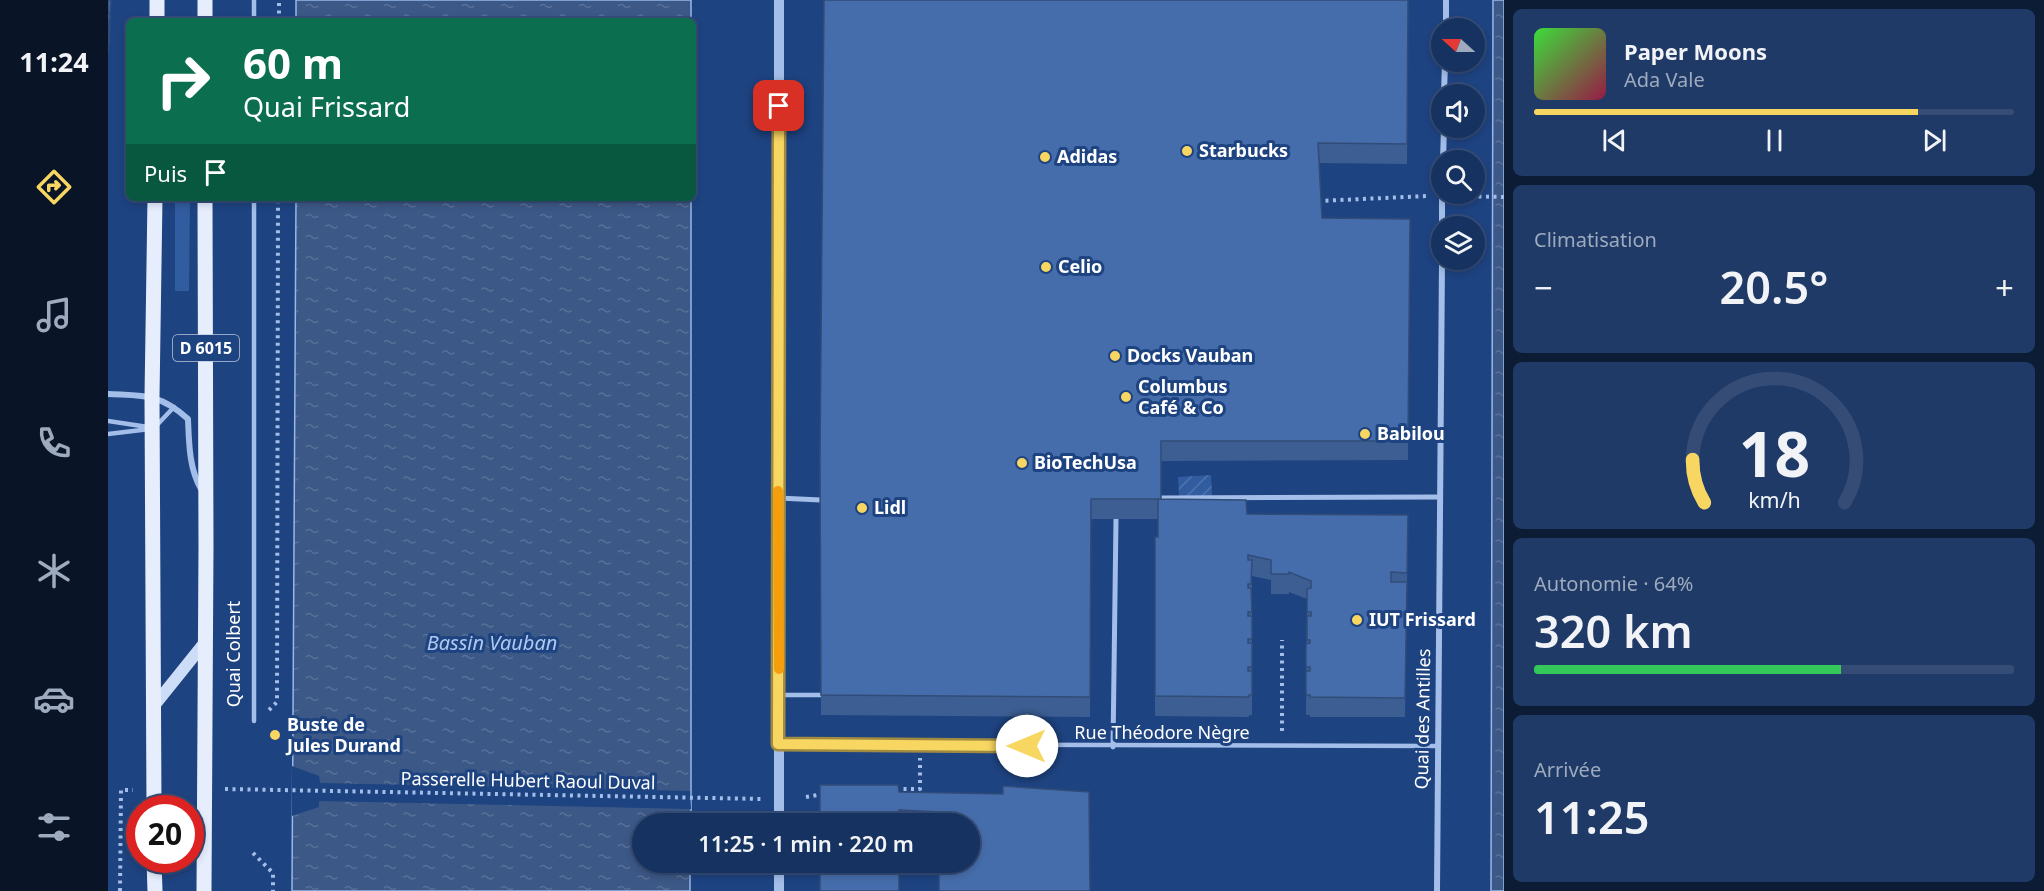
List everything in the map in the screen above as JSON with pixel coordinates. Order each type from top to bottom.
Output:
[{"type":"main road","points":[[157,0],[157,18]]},
{"type":"main road","points":[[205,0],[205,18]]},
{"type":"main road","name":"D 6015","points":[[153,707],[152,397],[155,201]]},
{"type":"main road","name":"Quai Colbert","points":[[204,891],[205,201]]},
{"type":"main road","points":[[154,795],[153,707],[206,641]]},
{"type":"main road","points":[[154,873],[155,891]]},
{"type":"street","points":[[779,0],[779,813]]},
{"type":"street","points":[[1446,0],[1446,18]]},
{"type":"street","name":"Quai des Antilles","points":[[1437,891],[1442,270]]},
{"type":"street","points":[[108,394],[152,397],[165,401],[188,419],[190,455],[196,480],[206,497]]},
{"type":"street","points":[[1161,498],[1440,497]]},
{"type":"street","points":[[778,498],[821,500]]},
{"type":"street","points":[[1113,747],[1116,519]]},
{"type":"street","points":[[779,873],[779,891]]},
{"type":"lane","points":[[254,0],[254,18]]},
{"type":"lane","name":"Quai Colbert","points":[[254,201],[254,721]]},
{"type":"lane","points":[[108,434],[153,428],[174,407]]},
{"type":"lane","points":[[108,421],[153,428]]},
{"type":"lane","points":[[780,695],[821,695]]},
{"type":"lane","name":"Rue Théodore Nègre","points":[[778,744],[1113,747],[1437,746]]},
{"type":"path","points":[[279,0],[279,18]]},
{"type":"path","points":[[1307,201],[1431,195]]},
{"type":"path","points":[[1485,197],[1504,197]]},
{"type":"path","name":"Quai Colbert","points":[[254,721],[263,716],[277,702],[278,201]]},
{"type":"path","points":[[1281,747],[1282,640]]},
{"type":"path","points":[[887,789],[920,789],[920,746]]},
{"type":"path","name":"Passerelle Hubert Raoul Duval","points":[[204,788],[764,799]]},
{"type":"path","points":[[120,891],[121,790]]},
{"type":"path","points":[[806,797],[825,794]]},
{"type":"path","points":[[253,853],[273,873],[273,891]]},
{"type":"shaded area","points":[[175,201],[190,201],[189,291],[175,291]]},
{"type":"shaded area","points":[[1211,475],[1213,512],[1180,513],[1178,477]]},
{"type":"water","points":[[296,0],[691,0],[691,18],[296,18]]},
{"type":"water","points":[[1493,0],[1504,0],[1504,891],[1491,891]]},
{"type":"water","name":"Bassin Vauban","points":[[296,201],[691,201],[691,813],[632,813],[632,873],[690,873],[690,891],[292,891]]},
{"type":"pier","points":[[292,766],[319,776],[320,783],[690,791],[691,809],[319,801],[319,807],[292,816]]},
{"type":"building","points":[[108,0],[111,0],[110,14],[108,13]]},
{"type":"building","name":"Docks Vauban","points":[[824,0],[1408,0],[1407,144],[1318,143],[1322,218],[1410,219],[1408,441],[1161,441],[1161,499],[1091,499],[1090,697],[821,695],[820,459]]},
{"type":"building","name":"IUT Frissard","points":[[1158,499],[1246,500],[1247,514],[1408,515],[1407,573],[1391,572],[1391,582],[1407,582],[1405,698],[1310,697],[1306,695],[1306,671],[1310,671],[1310,667],[1306,667],[1306,644],[1310,643],[1310,640],[1307,640],[1307,616],[1311,616],[1311,612],[1307,612],[1307,589],[1311,588],[1311,581],[1289,572],[1289,574],[1271,574],[1271,560],[1248,555],[1248,560],[1252,560],[1251,584],[1248,584],[1248,588],[1251,588],[1252,612],[1248,612],[1248,616],[1252,616],[1252,639],[1248,639],[1248,643],[1252,643],[1252,667],[1248,667],[1248,671],[1252,671],[1252,695],[1249,697],[1155,696],[1155,537],[1158,537]]},
{"type":"building","points":[[820,785],[898,785],[899,792],[1003,794],[1003,786],[1089,792],[1090,891],[939,891],[939,873],[980,873],[980,813],[899,810],[899,813],[820,813]]},
{"type":"building","points":[[820,873],[899,873],[899,891],[820,891]]},
{"type":"slow traffic","points":[[778,491],[779,669]]},
{"type":"place","name":"Starbucks","points":[[1187,151]]},
{"type":"place","name":"Adidas","points":[[1045,157]]},
{"type":"place","name":"Celio","points":[[1046,267]]},
{"type":"place","name":"Docks Vauban","points":[[1115,356]]},
{"type":"place","name":"Columbus Café & Co","points":[[1126,397]]},
{"type":"place","name":"Babilou","points":[[1365,434]]},
{"type":"place","name":"BioTechUsa","points":[[1022,463]]},
{"type":"place","name":"Lidl","points":[[862,508]]},
{"type":"place","name":"IUT Frissard","points":[[1357,620]]},
{"type":"place","name":"Buste de Jules Durand","points":[[275,735]]},
{"type":"route","points":[[779,106],[780,695],[778,744],[1027,746]]}]
